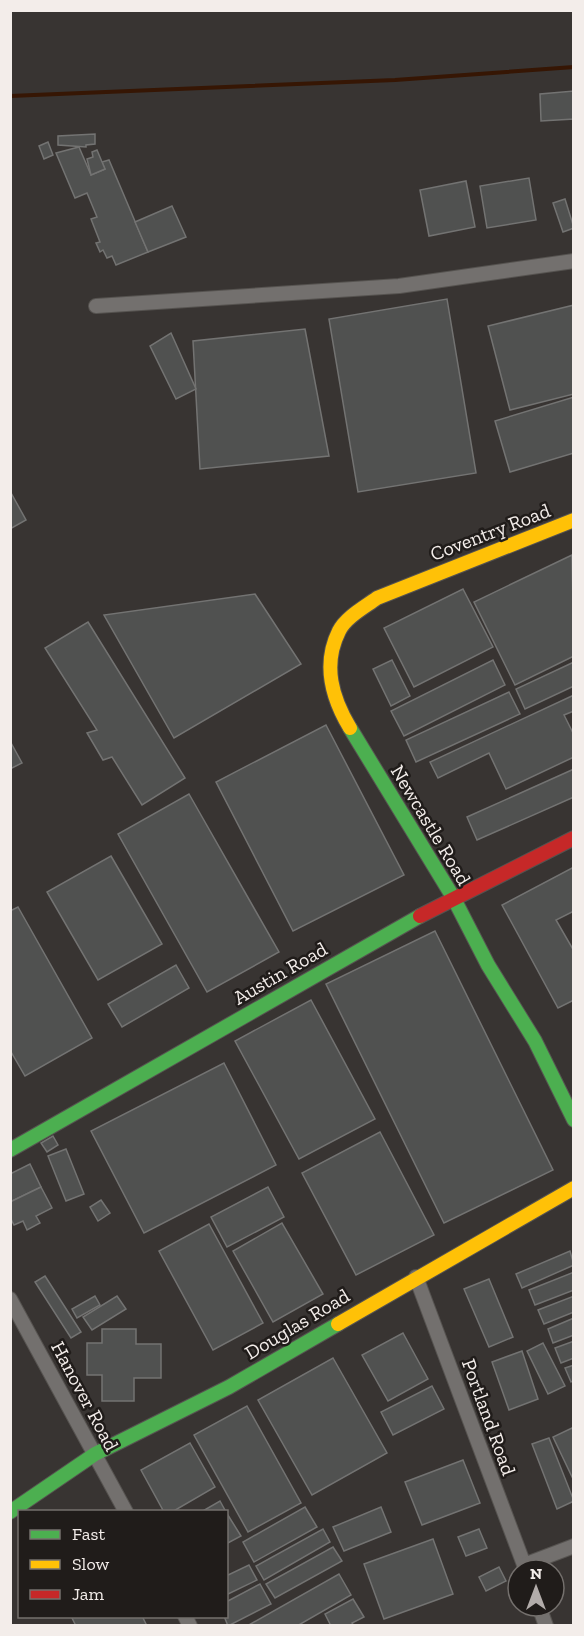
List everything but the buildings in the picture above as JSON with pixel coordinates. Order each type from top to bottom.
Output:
[{"type":"street","points":[[96,306],[399,286],[573,261]]},
{"type":"street","name":"Coventry Road","points":[[421,580],[573,520]]},
{"type":"street","name":"Newcastle Road","points":[[421,580],[377,598],[339,630],[330,657],[331,691],[342,715],[453,897],[488,965],[535,1041],[573,1120]]},
{"type":"street","name":"Austin Road","points":[[10,1150],[453,897],[573,838]]},
{"type":"street","name":"Douglas Road","points":[[10,1512],[94,1454],[229,1388],[416,1277],[573,1188]]},
{"type":"street","name":"Portland Road","points":[[416,1277],[521,1558]]},
{"type":"street","name":"Hanover Road","points":[[10,1299],[125,1510]]},
{"type":"street","name":"Douglas Road","points":[[10,1499],[39,1490]]},
{"type":"street","points":[[547,1558],[573,1546]]},
{"type":"waterway","points":[[10,96],[395,80],[574,67]]},
{"type":"traffic: fast","points":[[350,728],[453,897],[488,965],[535,1041],[574,1120]]},
{"type":"traffic: fast","points":[[10,1150],[420,916]]},
{"type":"traffic: fast","points":[[10,1512],[95,1454],[229,1387],[338,1324]]},
{"type":"traffic: slow","points":[[350,728],[338,705],[330,669],[331,656],[339,631],[351,617],[377,598],[574,520]]},
{"type":"traffic: slow","points":[[338,1324],[574,1188]]},
{"type":"traffic: jam","points":[[420,916],[574,838]]}]
